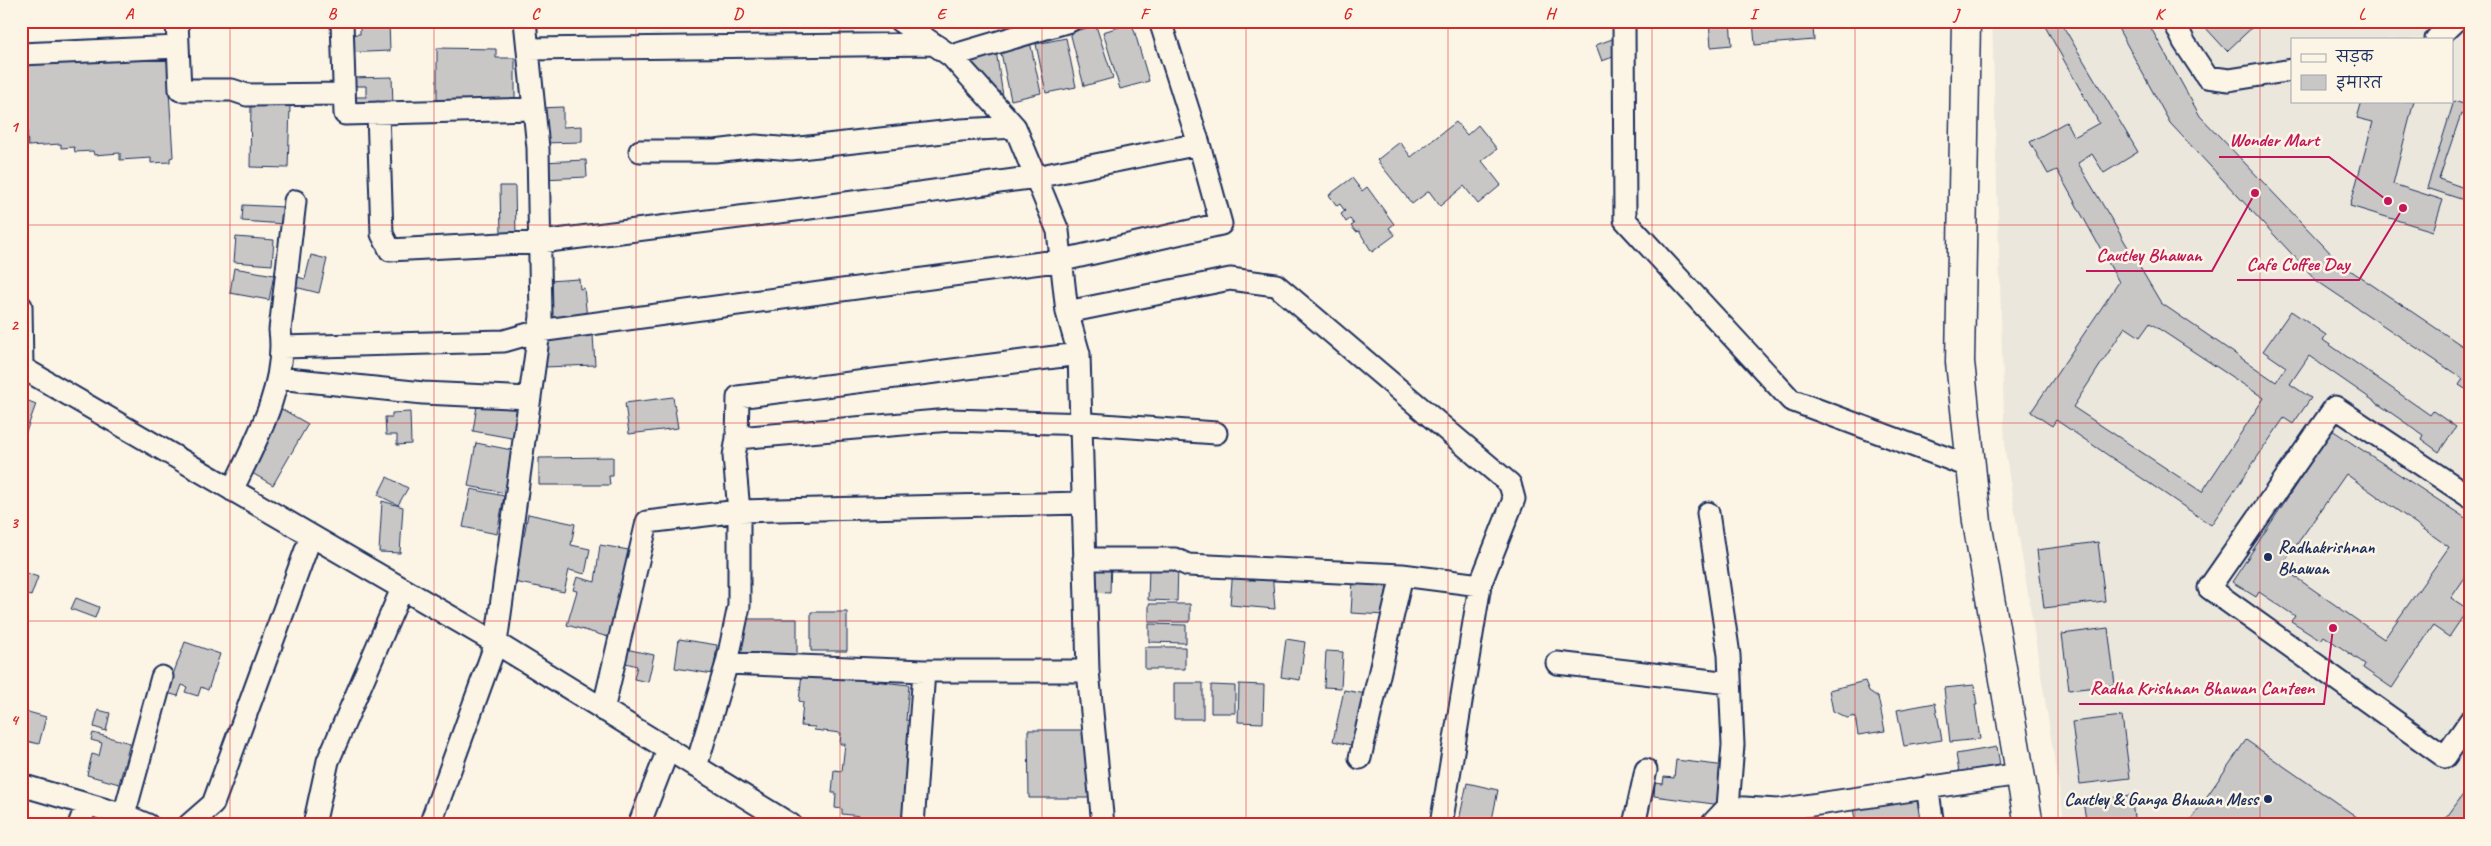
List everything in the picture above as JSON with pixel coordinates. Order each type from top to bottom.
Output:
[{"type":"street","points":[[177,21],[180,90],[232,90],[247,94],[344,94]]},
{"type":"street","points":[[342,21],[345,114],[534,109]]},
{"type":"street","points":[[430,825],[496,643],[541,317],[538,148],[525,21]]},
{"type":"street","points":[[900,21],[951,56],[1015,127],[1058,231],[1063,260],[1067,312],[1079,354],[1081,503],[1088,671],[1103,825]]},
{"type":"street","points":[[951,56],[1070,21]]},
{"type":"street","points":[[282,347],[504,341],[539,331],[1063,260],[1221,224],[1199,144],[1160,21]]},
{"type":"street","points":[[1624,21],[1625,220],[1791,400],[1971,467]]},
{"type":"street","points":[[1966,21],[1960,362],[1976,522],[2029,825]]},
{"type":"street","points":[[2174,21],[2184,42],[2207,77],[2229,80],[2291,70]]},
{"type":"street","points":[[2437,38],[2455,21]]},
{"type":"street","points":[[528,49],[934,44]]},
{"type":"street","points":[[21,54],[178,47]]},
{"type":"street","points":[[378,113],[382,234],[390,250],[541,242],[1036,177],[1199,144]]},
{"type":"street","points":[[640,151],[715,151],[756,146],[791,149],[961,130],[1015,127]]},
{"type":"street","points":[[232,490],[258,436],[278,378],[282,347],[280,330],[295,201]]},
{"type":"street","points":[[1067,312],[1230,279],[1276,285],[1510,484],[1514,499],[1480,585],[1441,825]]},
{"type":"street","points":[[21,306],[22,367],[496,643],[790,825]]},
{"type":"street","points":[[696,767],[727,663],[740,606],[739,511],[734,456],[737,438],[738,397],[1079,354]]},
{"type":"street","points":[[278,378],[423,393],[530,398]]},
{"type":"street","points":[[2470,496],[2334,407],[2209,588],[2445,757],[2470,721]]},
{"type":"street","points":[[737,438],[950,420],[1080,424],[1216,433]]},
{"type":"street","points":[[604,710],[647,522],[739,511],[1081,503]]},
{"type":"street","points":[[1708,512],[1729,655],[1734,745],[1728,807],[1711,825]]},
{"type":"street","points":[[189,825],[213,804],[311,536]]},
{"type":"street","points":[[1084,559],[1175,558],[1188,565],[1402,575],[1480,585]]},
{"type":"street","points":[[1360,758],[1402,575]]},
{"type":"street","points":[[314,825],[328,760],[402,589]]},
{"type":"street","points":[[727,663],[924,671],[1088,671]]},
{"type":"street","points":[[1557,663],[1730,683]]},
{"type":"street","points":[[913,825],[924,671]]},
{"type":"street","points":[[124,815],[162,677]]},
{"type":"street","points":[[639,825],[668,750]]},
{"type":"street","points":[[1634,825],[1646,770]]},
{"type":"street","points":[[1728,807],[1779,818],[1927,787],[2020,774]]},
{"type":"street","points":[[21,784],[124,815],[148,825]]},
{"type":"street","points":[[1927,787],[1933,825]]},
{"type":"street","points":[[79,825],[86,804]]},
{"type":"shaded area","points":[[1992,21],[2470,21],[2470,825],[2065,825],[2005,451]]},
{"type":"building","points":[[255,21],[320,21],[320,24],[255,25]]},
{"type":"building","points":[[342,21],[389,21],[390,51],[343,53],[343,35],[360,34],[360,23],[343,24]]},
{"type":"building","points":[[965,21],[995,21],[966,26]]},
{"type":"building","points":[[1709,21],[1730,21],[1732,45],[1711,47]]},
{"type":"building","points":[[1753,21],[1820,21],[1821,26],[1813,27],[1814,40],[1755,45]]},
{"type":"building","points":[[2042,21],[2060,21],[2138,152],[2104,173],[2092,154],[2078,163],[2161,303],[2276,382],[2286,367],[2263,351],[2291,311],[2326,335],[2323,340],[2430,415],[2433,411],[2456,427],[2439,452],[2421,439],[2423,435],[2309,356],[2290,384],[2311,398],[2293,424],[2284,418],[2211,525],[2056,420],[2052,426],[2031,412],[2119,282],[2057,170],[2048,174],[2030,142],[2066,122],[2074,137],[2099,123]],"holes":[[[2150,323],[2264,398],[2202,492],[2073,407],[2125,327],[2140,337]]]},
{"type":"building","points":[[2114,21],[2147,21],[2200,116],[2341,264],[2470,351],[2470,392],[2459,385],[2463,379],[2317,281],[2170,123]]},
{"type":"building","points":[[2211,21],[2259,21],[2227,51],[2205,27]]},
{"type":"building","points":[[1132,23],[1149,81],[1120,89],[1103,32]]},
{"type":"building","points":[[1096,26],[1113,78],[1084,86],[1070,32]]},
{"type":"building","points":[[1066,38],[1076,87],[1046,93],[1036,44]]},
{"type":"building","points":[[1615,38],[1621,54],[1602,61],[1596,45]]},
{"type":"building","points":[[1030,42],[1041,93],[1011,100],[1000,48]]},
{"type":"building","points":[[437,48],[496,49],[496,58],[515,58],[515,101],[437,100]]},
{"type":"building","points":[[996,51],[1004,102],[961,57]]},
{"type":"building","points":[[167,57],[173,157],[170,158],[170,162],[151,163],[151,158],[120,160],[120,153],[94,155],[93,151],[75,152],[74,147],[61,148],[61,144],[28,146],[23,65]]},
{"type":"building","points":[[392,77],[393,105],[349,106],[349,97],[366,97],[366,86],[349,86],[349,78]]},
{"type":"building","points":[[2454,101],[2470,106],[2470,117],[2461,114],[2439,179],[2470,190],[2470,202],[2427,188]]},
{"type":"building","points":[[2362,102],[2414,102],[2393,184],[2443,200],[2433,231],[2350,206],[2373,122],[2357,118]]},
{"type":"building","points":[[251,105],[290,106],[288,168],[250,167]]},
{"type":"building","points":[[563,107],[563,127],[582,126],[582,142],[541,143],[539,108]]},
{"type":"building","points":[[1456,122],[1467,135],[1478,125],[1497,149],[1482,161],[1501,185],[1478,204],[1464,186],[1440,206],[1429,191],[1412,204],[1377,160],[1400,142],[1411,157]]},
{"type":"building","points":[[586,160],[587,177],[542,179],[542,162]]},
{"type":"building","points":[[1352,178],[1362,191],[1367,187],[1394,224],[1389,228],[1395,235],[1372,252],[1359,231],[1356,232],[1351,226],[1354,224],[1350,219],[1346,222],[1341,214],[1345,211],[1340,204],[1337,206],[1329,195]]},
{"type":"building","points":[[500,186],[515,186],[516,236],[501,236]]},
{"type":"building","points":[[243,205],[285,207],[284,224],[242,221]]},
{"type":"building","points":[[236,237],[274,240],[272,265],[234,262]]},
{"type":"building","points":[[311,255],[327,259],[319,293],[291,286],[294,276],[305,279]]},
{"type":"building","points":[[234,268],[274,275],[269,300],[230,293]]},
{"type":"building","points":[[579,279],[580,289],[584,288],[587,319],[551,322],[548,281]]},
{"type":"building","points":[[593,335],[595,365],[544,367],[543,338]]},
{"type":"building","points":[[673,397],[678,428],[629,434],[625,403]]},
{"type":"building","points":[[21,398],[36,404],[22,443],[21,443]]},
{"type":"building","points":[[478,399],[522,407],[517,439],[473,431]]},
{"type":"building","points":[[280,408],[308,424],[273,485],[245,469]]},
{"type":"building","points":[[410,412],[411,444],[397,445],[397,435],[386,435],[385,417],[392,417],[392,413]]},
{"type":"building","name":"Radhakrishnan Bhawan","points":[[2332,430],[2470,521],[2470,570],[2451,598],[2468,609],[2449,637],[2433,626],[2392,688],[2363,668],[2365,664],[2324,636],[2321,640],[2291,621],[2295,616],[2259,592],[2256,597],[2232,582]],"holes":[[[2346,474],[2449,547],[2384,639],[2281,567]]]},
{"type":"building","points":[[476,443],[512,450],[505,493],[468,486]]},
{"type":"building","points":[[613,457],[613,476],[609,476],[610,485],[539,485],[539,458]]},
{"type":"building","points":[[387,477],[408,488],[398,505],[378,495]]},
{"type":"building","points":[[471,489],[504,496],[497,534],[463,527]]},
{"type":"building","points":[[382,501],[403,507],[400,553],[379,552]]},
{"type":"building","points":[[528,514],[575,524],[571,545],[590,549],[585,574],[569,570],[564,592],[514,582],[519,559],[511,557],[516,534],[524,536]]},
{"type":"building","points":[[2098,542],[2105,601],[2044,608],[2037,550]]},
{"type":"building","points":[[600,545],[629,550],[616,613],[615,639],[567,625],[577,591],[573,590],[577,577],[595,582]]},
{"type":"building","points":[[1093,559],[1111,560],[1110,593],[1091,592]]},
{"type":"building","points":[[1149,565],[1178,566],[1177,601],[1148,600]]},
{"type":"building","points":[[1233,569],[1272,571],[1275,609],[1230,605]]},
{"type":"building","points":[[21,571],[38,577],[31,596],[21,593]]},
{"type":"building","points":[[1353,579],[1387,581],[1385,615],[1351,613]]},
{"type":"building","points":[[76,598],[99,607],[95,618],[71,609]]},
{"type":"building","points":[[1149,604],[1190,604],[1190,622],[1149,622]]},
{"type":"building","points":[[811,612],[847,612],[847,651],[811,651]]},
{"type":"building","points":[[741,619],[797,619],[797,655],[741,655]]},
{"type":"building","points":[[1149,624],[1186,625],[1186,643],[1149,642]]},
{"type":"building","points":[[2108,628],[2115,685],[2069,690],[2062,634]]},
{"type":"building","points":[[679,639],[717,645],[713,674],[675,668]]},
{"type":"building","points":[[1286,639],[1305,642],[1300,680],[1281,677]]},
{"type":"building","points":[[185,642],[220,654],[208,690],[201,687],[198,696],[185,692],[187,687],[182,685],[178,696],[163,692],[171,680]]},
{"type":"building","points":[[1145,647],[1185,647],[1185,669],[1145,669]]},
{"type":"building","points":[[621,648],[654,655],[648,682],[634,679],[637,666],[618,661]]},
{"type":"building","points":[[1326,651],[1343,652],[1341,688],[1324,687]]},
{"type":"building","points":[[802,673],[909,685],[906,720],[912,721],[906,825],[860,821],[860,816],[842,814],[842,809],[835,808],[836,793],[832,793],[834,770],[842,771],[845,744],[840,744],[841,733],[814,730],[815,727],[801,726],[803,702],[799,701]]},
{"type":"building","points":[[1865,681],[1869,691],[1878,697],[1885,731],[1858,735],[1855,716],[1847,718],[1833,711],[1829,690]]},
{"type":"building","points":[[1174,683],[1203,683],[1203,719],[1174,719]]},
{"type":"building","points":[[1239,684],[1264,685],[1263,723],[1238,722]]},
{"type":"building","points":[[1211,685],[1235,686],[1235,713],[1211,713]]},
{"type":"building","points":[[1974,685],[1980,739],[1950,742],[1944,688]]},
{"type":"building","points":[[1344,690],[1366,694],[1355,746],[1333,741]]},
{"type":"building","points":[[1935,703],[1942,740],[1904,746],[1897,710]]},
{"type":"building","points":[[21,710],[46,717],[39,744],[22,740],[21,743]]},
{"type":"building","points":[[98,710],[110,713],[106,731],[94,727]]},
{"type":"building","points":[[2122,716],[2130,778],[2080,784],[2072,722]]},
{"type":"building","points":[[1028,730],[1089,730],[1090,798],[1029,798]]},
{"type":"building","points":[[93,733],[130,743],[119,784],[87,775],[92,754],[99,756],[102,743],[91,740]]},
{"type":"building","name":"Cautley & Ganga Bhawan Mess","points":[[2246,740],[2367,824],[2187,825]]},
{"type":"building","points":[[1997,747],[2000,765],[1959,772],[1956,754]]},
{"type":"building","points":[[1676,760],[1726,766],[1721,805],[1654,796],[1655,783],[1663,784],[1664,777],[1674,778]]},
{"type":"building","points":[[1467,783],[1498,790],[1491,825],[1458,825]]},
{"type":"building","points":[[2470,785],[2470,825],[2441,825]]},
{"type":"building","points":[[21,790],[29,791],[24,825],[21,825]]},
{"type":"building","points":[[2131,795],[2135,825],[2087,825],[2083,802]]},
{"type":"building","points":[[1928,797],[1932,825],[1856,825],[1853,808]]},
{"type":"building","points":[[1775,818],[1775,825],[1716,825],[1716,822]]},
{"type":"place","name":"Cautley Bhawan","points":[[2255,193]]},
{"type":"place","name":"Wonder Mart","points":[[2388,201]]},
{"type":"place","name":"Cafe Coffee Day","points":[[2403,208]]},
{"type":"place","name":"Radhakrishnan Bhawan","points":[[2268,557]]},
{"type":"place","name":"Radha Krishnan Bhawan Canteen","points":[[2333,628]]},
{"type":"place","name":"Cautley & Ganga Bhawan Mess","points":[[2268,799]]}]
